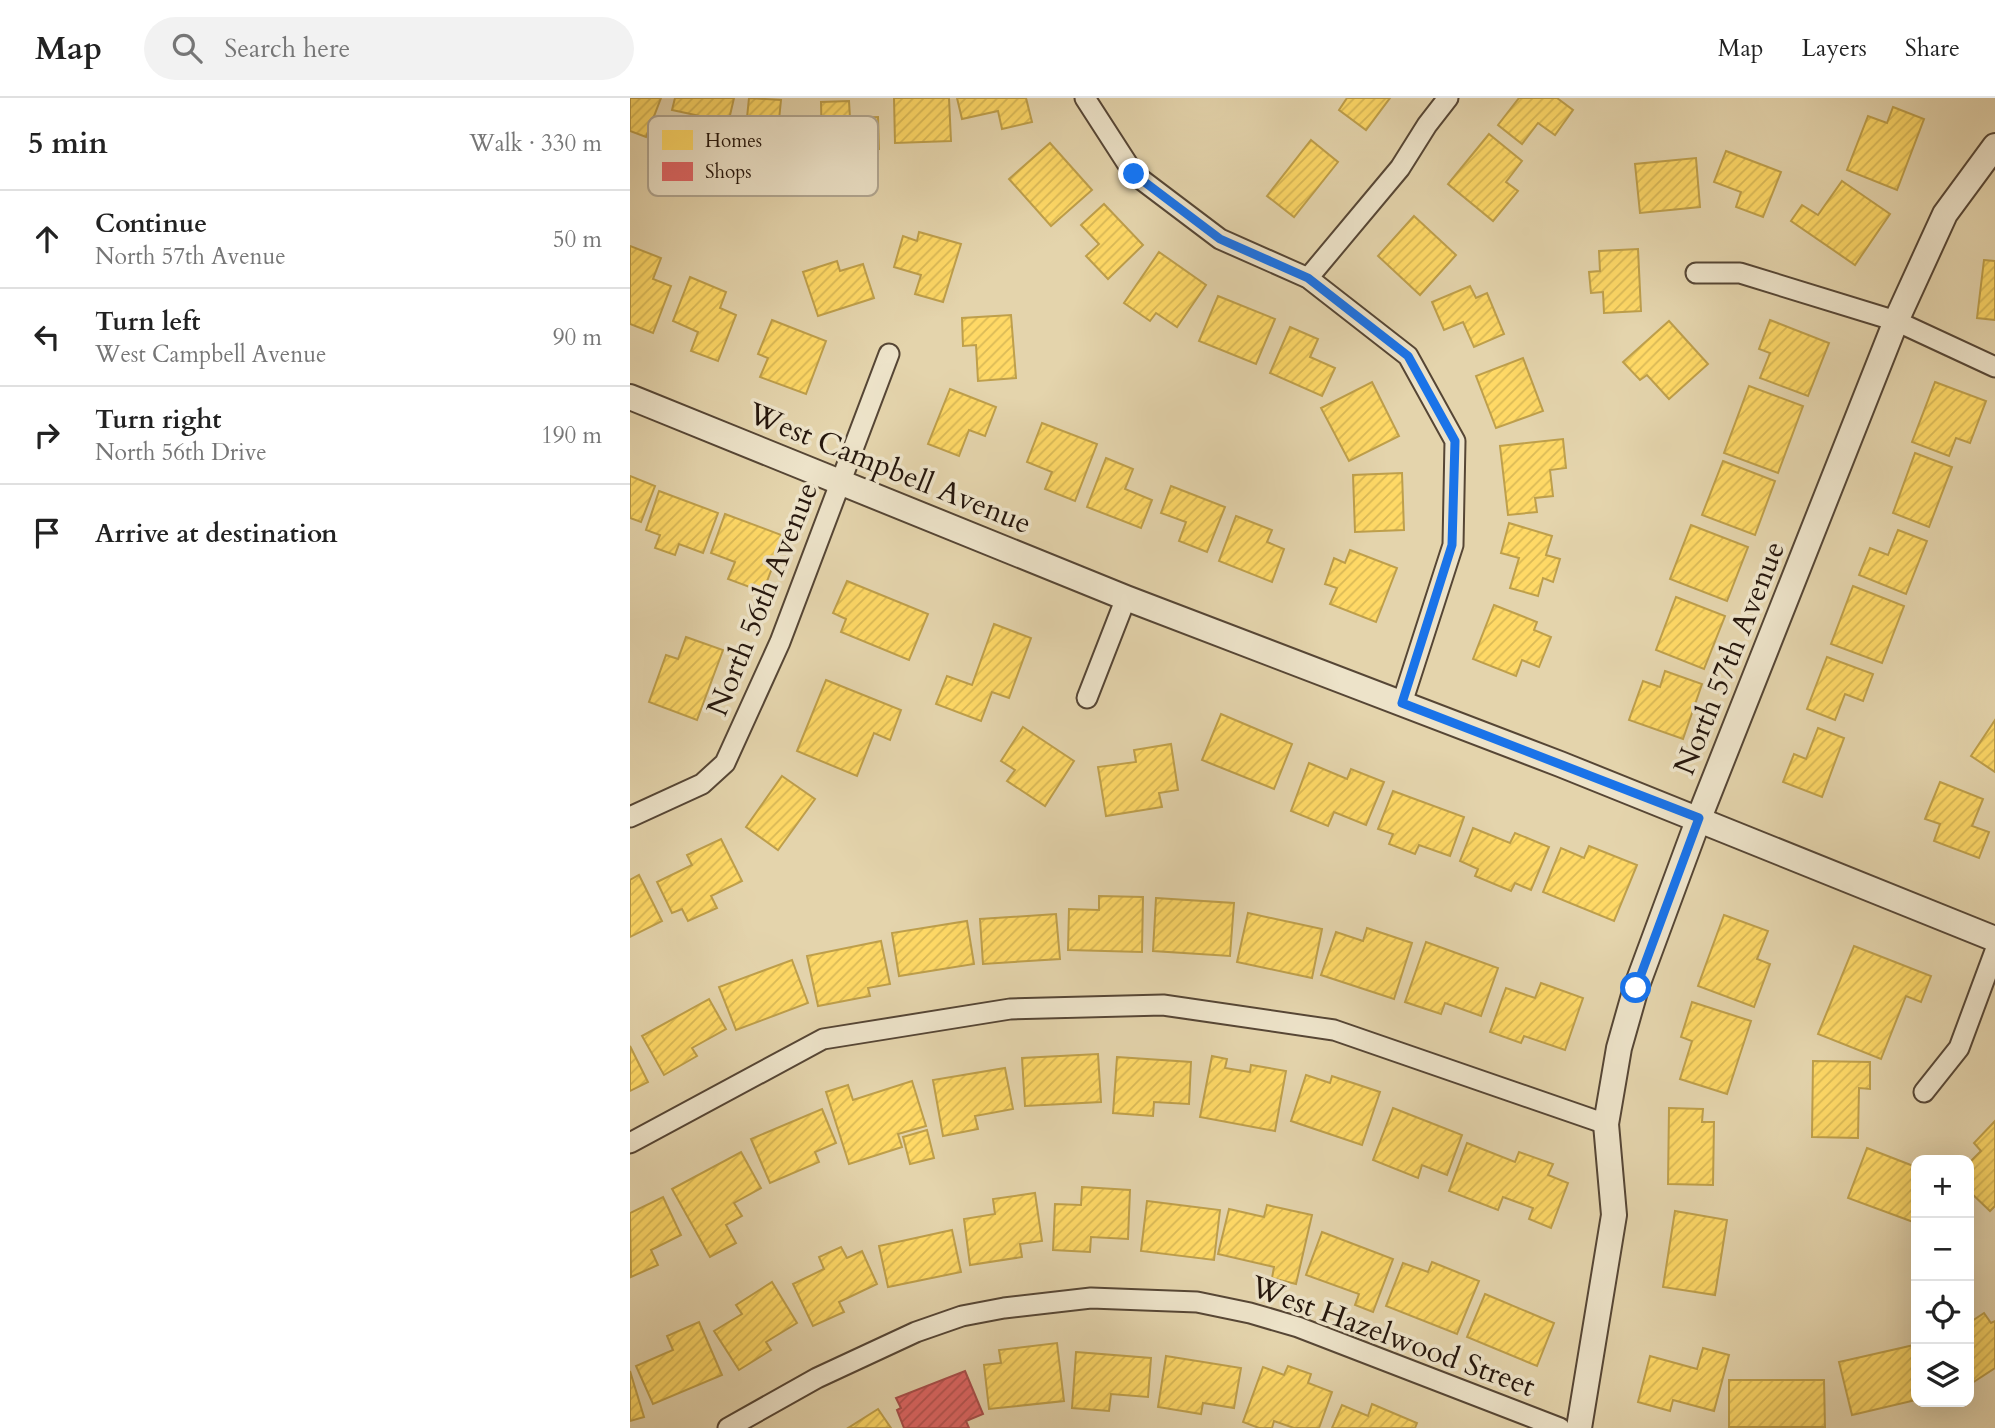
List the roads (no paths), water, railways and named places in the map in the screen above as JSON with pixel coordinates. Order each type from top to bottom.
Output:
[{"type":"street","points":[[1085,98],[1134,174],[1220,239],[1308,278],[1408,356],[1455,441],[1452,545],[1402,703]]},
{"type":"street","points":[[1308,278],[1400,168],[1447,98]]},
{"type":"street","name":"North 57th Avenue","points":[[1579,1428],[1614,1215],[1606,1124],[1619,1048],[1636,988],[1699,818],[1896,321],[1945,214],[1995,146]]},
{"type":"street","points":[[1696,273],[1740,273],[1896,321],[1995,367]]},
{"type":"street","name":"North 56th Avenue","points":[[630,817],[702,784],[725,763],[780,642],[890,354]]},
{"type":"street","name":"West Campbell Avenue","points":[[630,397],[1126,598],[1699,818],[1995,939]]},
{"type":"street","points":[[1087,698],[1126,598]]},
{"type":"street","points":[[1924,1092],[1959,1048],[1995,951]]},
{"type":"street","points":[[630,1143],[823,1039],[1010,1009],[1163,1005],[1334,1030],[1606,1124]]},
{"type":"street","name":"West Hazelwood Street","points":[[728,1428],[817,1378],[916,1332],[962,1316],[1090,1298],[1198,1302],[1250,1313],[1298,1327],[1560,1428]]}]
